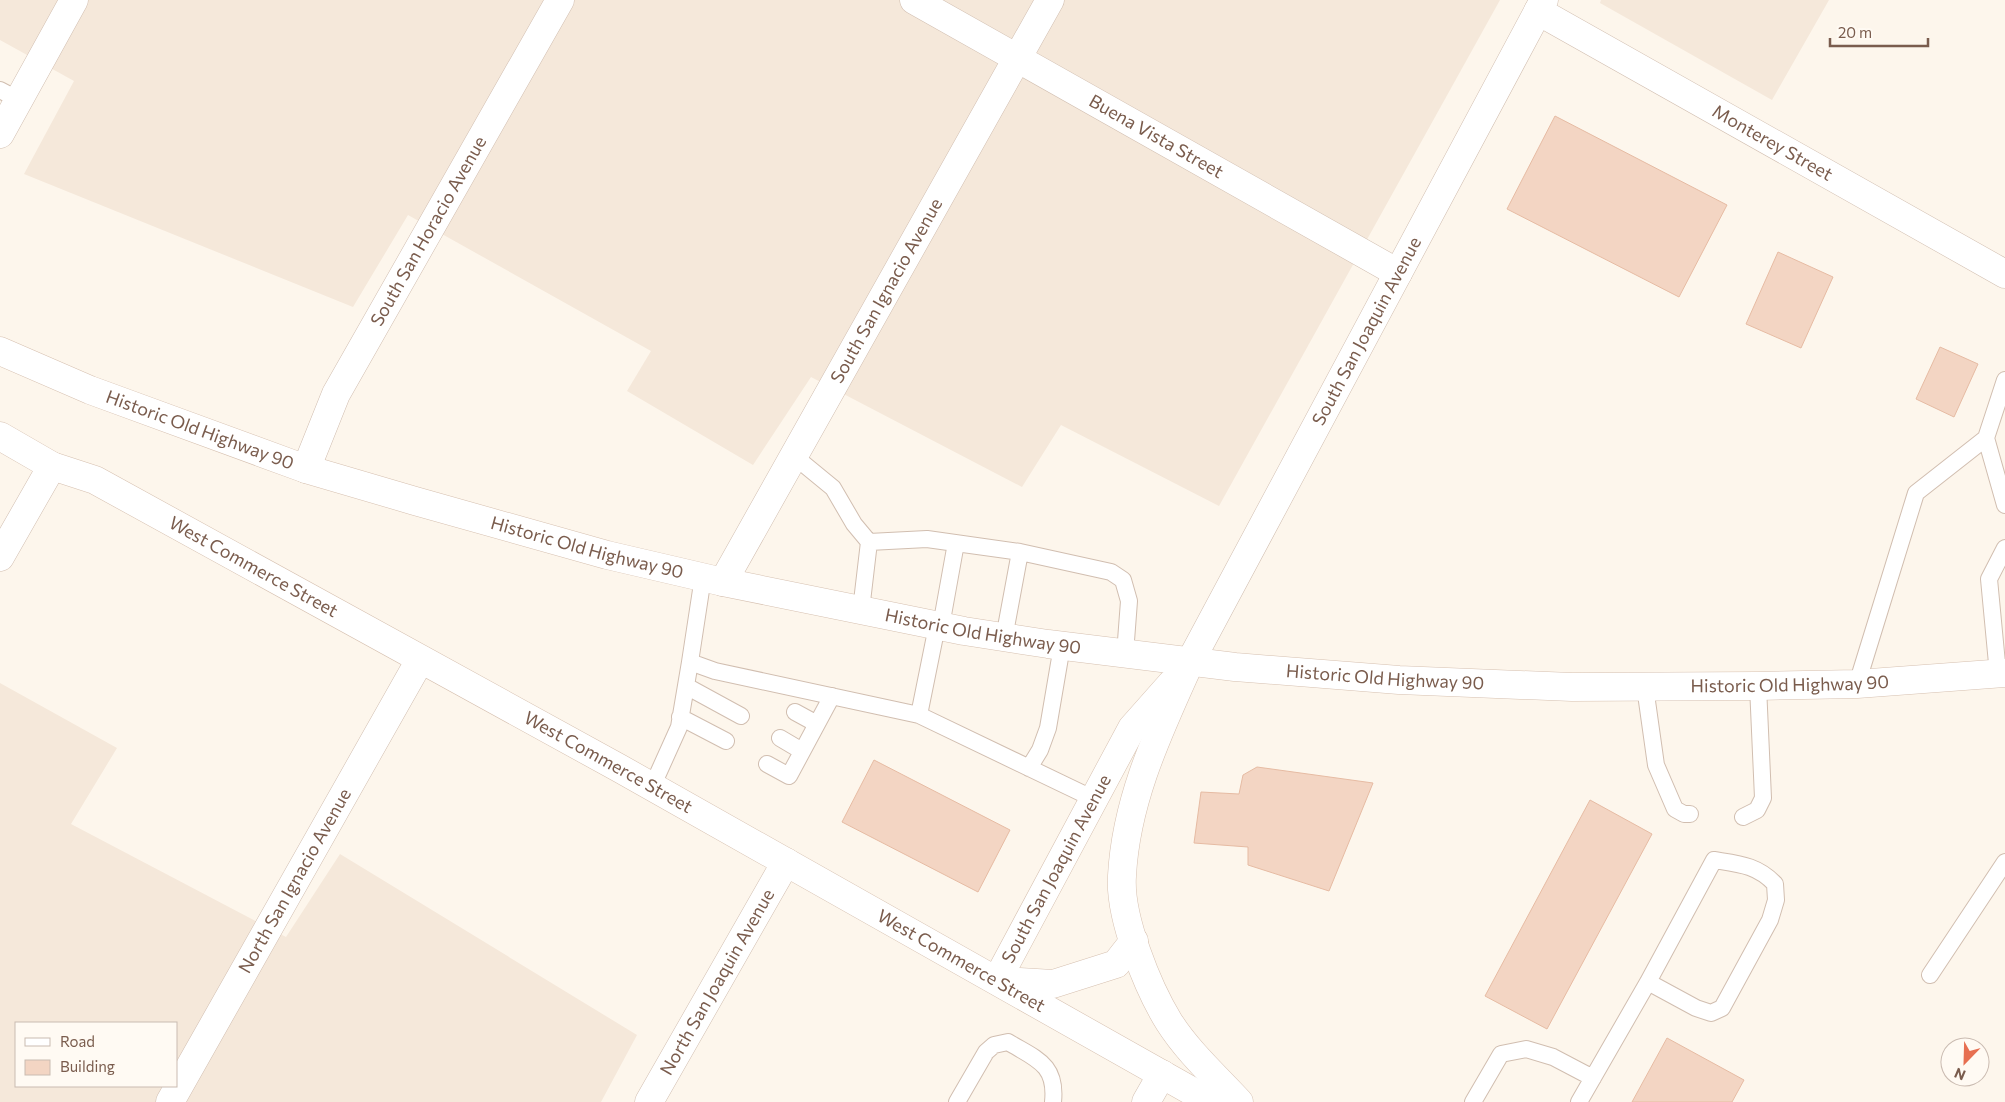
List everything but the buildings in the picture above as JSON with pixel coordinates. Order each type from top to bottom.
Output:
[{"type":"main road","points":[[0,134],[9,95],[74,0]]},
{"type":"main road","name":"South San Horacio Avenue","points":[[306,469],[336,394],[560,0]]},
{"type":"main road","name":"Buena Vista Street","points":[[914,0],[1398,273]]},
{"type":"main road","name":"South San Ignacio Avenue","points":[[713,579],[794,456],[1050,0]]},
{"type":"main road","name":"South San Joaquin Avenue","points":[[1239,1102],[1196,1056],[1170,1023],[1147,979],[1126,911],[1122,878],[1129,819],[1154,740],[1190,662],[1541,6]]},
{"type":"main road","name":"Monterey Street","points":[[1541,6],[2005,274]]},
{"type":"main road","name":"Historic Old Highway 90","points":[[0,351],[90,390],[306,469],[415,502],[607,555],[861,610],[1004,638],[1244,668],[1399,680],[1572,687],[1857,684],[2001,673]]},
{"type":"main road","name":"West Commerce Street","points":[[0,436],[52,466],[95,480],[652,787],[1211,1102]]},
{"type":"main road","points":[[0,558],[52,466]]},
{"type":"main road","name":"North San Ignacio Avenue","points":[[170,1102],[420,660]]},
{"type":"main road","name":"South San Joaquin Avenue","points":[[1134,941],[1116,964],[1053,984],[997,980],[1132,728],[1190,662]]},
{"type":"main road","name":"North San Joaquin Avenue","points":[[649,1102],[786,862]]},
{"type":"main road","points":[[1146,1102],[1162,1074]]},
{"type":"lane","points":[[1857,684],[1916,493],[1986,438],[2005,380]]},
{"type":"lane","points":[[1986,438],[2005,505]]},
{"type":"lane","points":[[794,456],[833,488],[854,524],[870,542],[861,610]]},
{"type":"lane","points":[[870,542],[927,539],[1020,552],[1111,572],[1123,580],[1129,602],[1126,654]]},
{"type":"lane","points":[[919,715],[956,543]]},
{"type":"lane","points":[[2001,673],[1989,579],[2005,548]]},
{"type":"lane","points":[[1004,638],[1020,552]]},
{"type":"lane","points":[[652,787],[679,727],[690,662],[713,579]]},
{"type":"lane","points":[[1029,768],[1040,750],[1048,728],[1062,646]]},
{"type":"lane","points":[[690,662],[725,672],[919,715],[1094,799]]},
{"type":"lane","points":[[725,672],[757,691]]},
{"type":"lane","points":[[686,686],[741,716]]},
{"type":"lane","points":[[1743,817],[1756,810],[1762,798],[1758,686]]},
{"type":"lane","points":[[1646,687],[1656,765],[1675,809],[1684,814],[1690,814]]},
{"type":"lane","points":[[767,764],[789,776],[832,696]]},
{"type":"lane","points":[[795,712],[817,724]]},
{"type":"lane","points":[[680,717],[726,741]]},
{"type":"lane","points":[[780,738],[802,751]]},
{"type":"lane","points":[[1579,1102],[1648,982],[1714,860],[1747,866],[1764,873],[1775,884],[1776,900],[1770,920],[1722,1008],[1711,1013],[1696,1008],[1648,982]]},
{"type":"lane","points":[[1930,975],[2005,862]]},
{"type":"lane","points":[[957,1102],[986,1052],[994,1045],[1008,1042],[1044,1064],[1055,1089],[1054,1102]]},
{"type":"lane","points":[[1473,1102],[1501,1054],[1526,1049],[1553,1056],[1593,1078]]},
{"type":"shaded area","points":[[0,0],[1500,0],[1219,506],[1061,425],[1022,487],[811,377],[753,465],[627,391],[651,351],[408,215],[353,307],[24,174],[74,81],[0,40]]},
{"type":"shaded area","points":[[1601,0],[1829,0],[1772,100],[1600,3]]},
{"type":"shaded area","points":[[0,683],[117,748],[71,824],[286,937],[340,854],[637,1035],[601,1102],[0,1102]]}]
